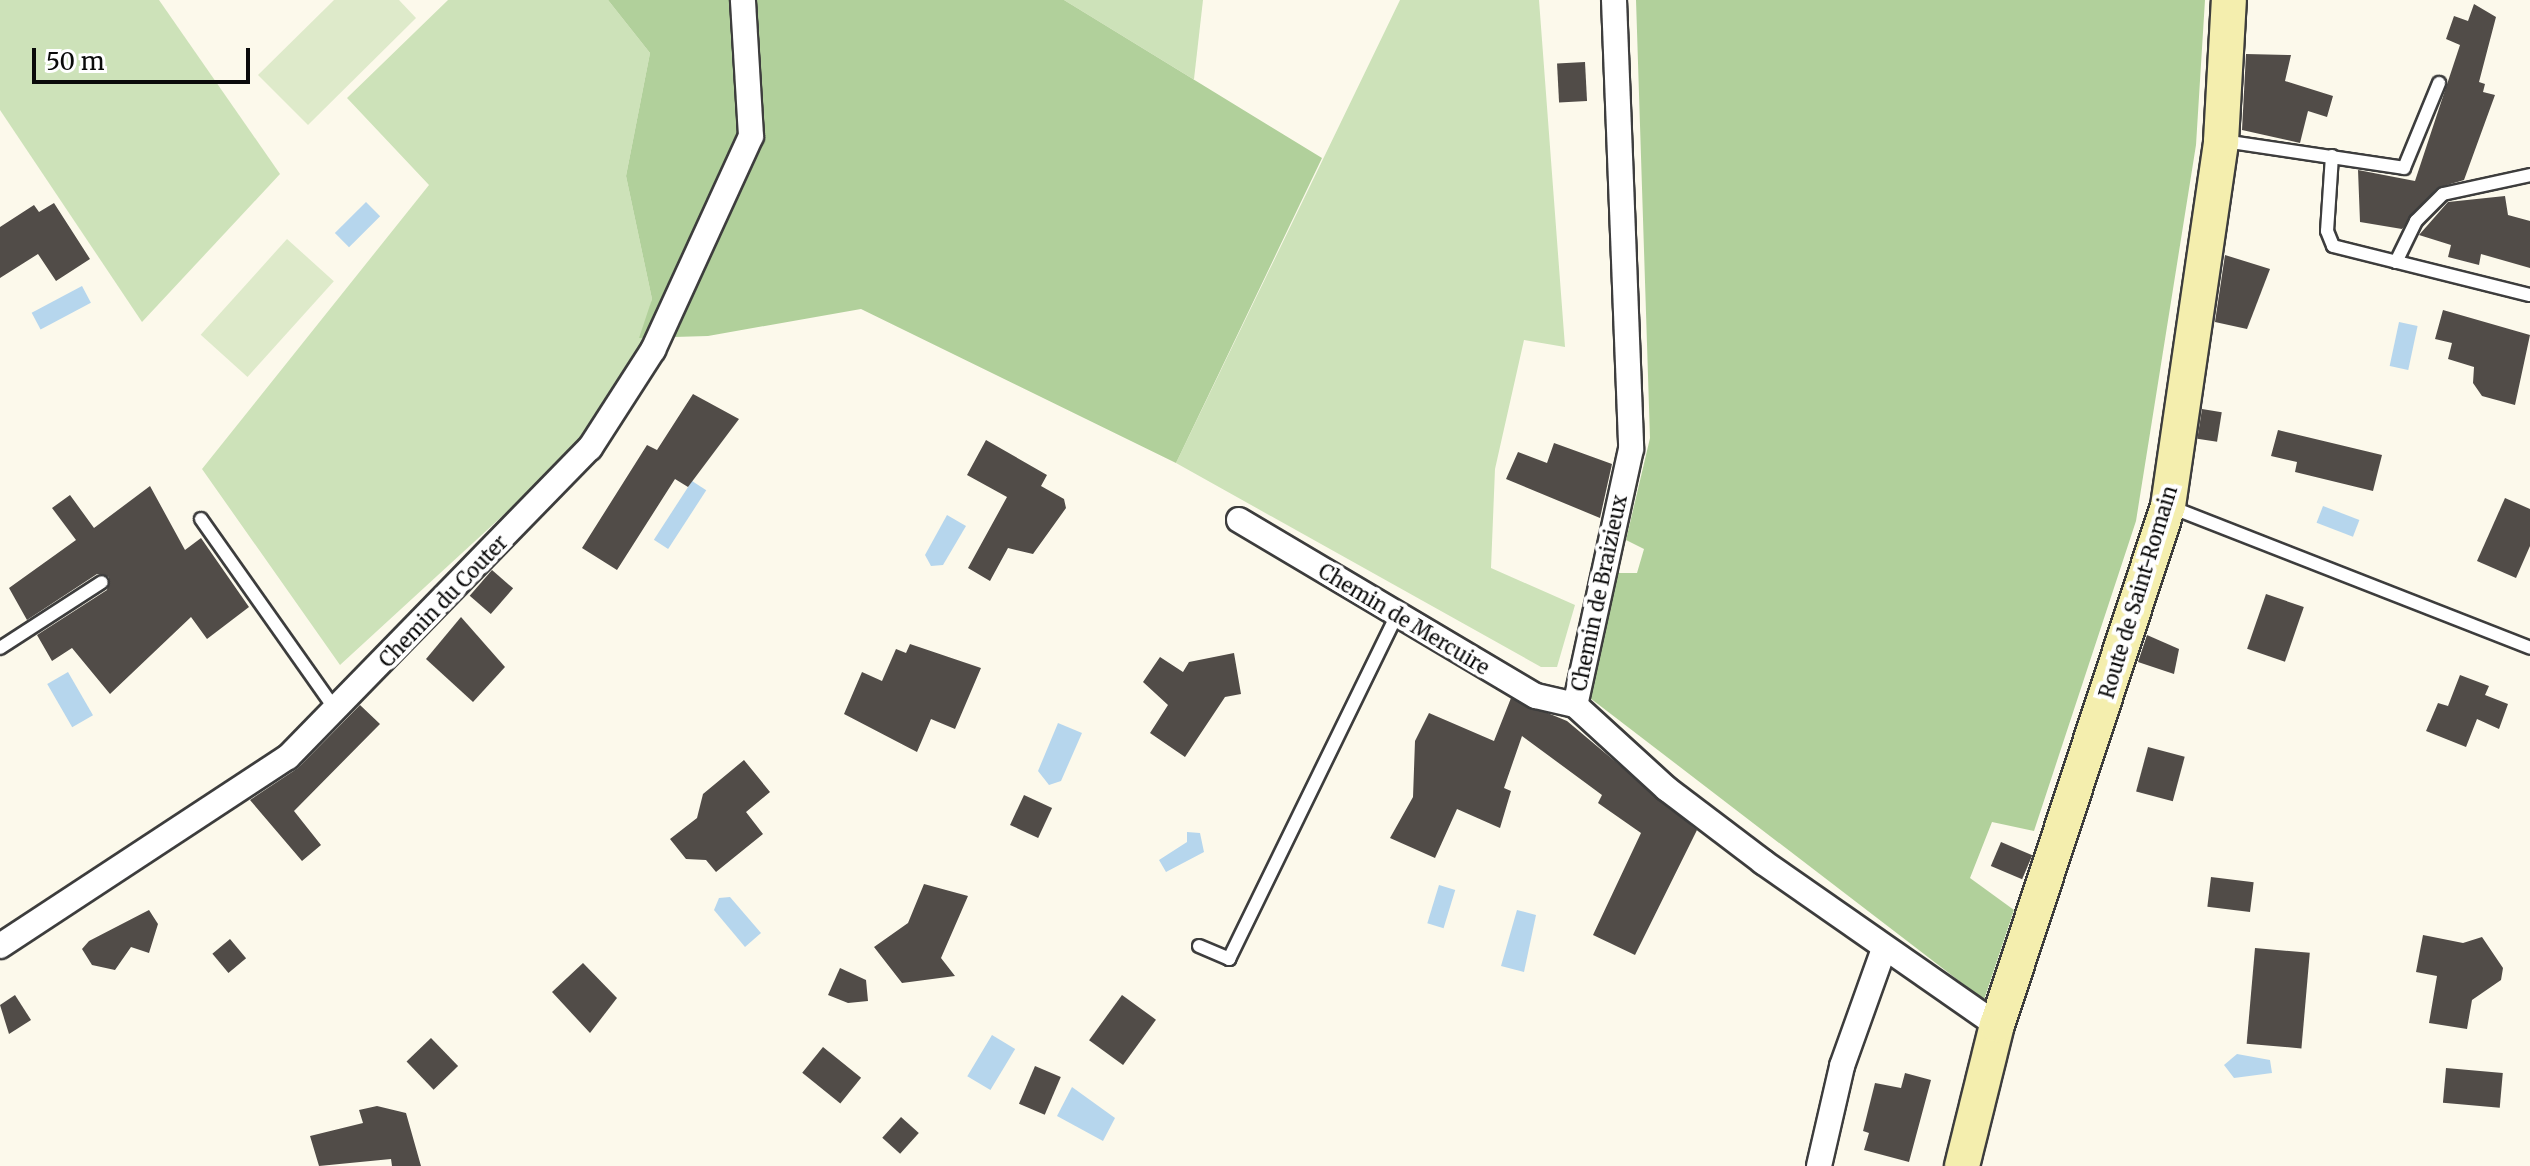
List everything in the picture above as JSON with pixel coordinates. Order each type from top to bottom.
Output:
[{"type":"main road","name":"Route de Saint-Romain","points":[[1962,1166],[1997,1025],[2168,506],[2221,141],[2229,0]]},
{"type":"street","name":"Chemin du Couter","points":[[0,946],[288,757],[337,712],[590,448],[653,350],[751,136],[743,0]]},
{"type":"street","name":"Chemin de Braizieux","points":[[1614,0],[1631,449],[1575,705],[1667,789],[1884,949],[1997,1025]]},
{"type":"street","name":"Chemin de Mercuire","points":[[1239,520],[1396,617],[1536,696],[1575,705]]},
{"type":"street","points":[[1819,1166],[1842,1066],[1884,949]]},
{"type":"lane","points":[[2221,141],[2404,168],[2439,83]]},
{"type":"lane","points":[[2332,156],[2327,231],[2333,246],[2530,295]]},
{"type":"lane","points":[[2396,262],[2416,221],[2443,194],[2530,175]]},
{"type":"lane","points":[[2168,506],[2530,648]]},
{"type":"lane","points":[[201,519],[337,712]]},
{"type":"lane","points":[[0,648],[102,582]]},
{"type":"lane","points":[[1199,946],[1229,959],[1396,617]]},
{"type":"green space","points":[[0,0],[159,0],[280,174],[142,322],[0,110]]},
{"type":"green space","points":[[334,0],[399,0],[416,18],[308,125],[258,75]]},
{"type":"green space","points":[[448,0],[608,0],[650,53],[626,176],[652,299],[635,367],[581,444],[340,665],[202,469],[429,185],[347,98]]},
{"type":"green space","points":[[608,0],[1064,0],[1322,158],[1176,463],[861,309],[708,336],[639,338],[652,299],[626,176],[650,53]]},
{"type":"green space","points":[[1064,0],[1203,0],[1194,79],[1193,79]]},
{"type":"green space","points":[[1400,0],[1539,0],[1565,347],[1524,340],[1495,469],[1491,568],[1575,605],[1557,667],[1541,667],[1176,463]]},
{"type":"green space","points":[[1636,0],[2205,0],[2196,145],[2136,521],[2034,831],[1992,822],[1970,878],[2014,910],[1984,1000],[1590,698],[1618,573],[1637,573],[1644,549],[1626,540],[1650,438]]},
{"type":"green space","points":[[287,239],[334,281],[248,377],[201,335]]},
{"type":"water","points":[[366,202],[380,216],[349,247],[335,233]]},
{"type":"water","points":[[82,286],[91,303],[41,330],[32,313]]},
{"type":"water","points":[[2399,322],[2418,326],[2408,370],[2390,366]]},
{"type":"water","points":[[692,481],[706,490],[668,549],[654,540]]},
{"type":"water","points":[[2323,506],[2359,520],[2353,537],[2317,523]]},
{"type":"water","points":[[947,515],[966,526],[943,565],[931,566],[925,555]]},
{"type":"water","points":[[68,672],[93,715],[72,727],[47,684]]},
{"type":"water","points":[[1058,723],[1082,733],[1061,781],[1049,785],[1038,771]]},
{"type":"water","points":[[1187,832],[1200,833],[1204,852],[1166,872],[1159,860],[1187,842]]},
{"type":"water","points":[[1439,885],[1455,890],[1444,928],[1427,923]]},
{"type":"water","points":[[730,897],[761,933],[745,947],[714,910],[719,898]]},
{"type":"water","points":[[1517,910],[1536,915],[1524,972],[1501,966]]},
{"type":"water","points":[[992,1035],[1015,1049],[990,1090],[967,1076]]},
{"type":"water","points":[[2237,1054],[2270,1060],[2272,1073],[2234,1078],[2224,1065]]},
{"type":"water","points":[[1072,1087],[1115,1118],[1103,1141],[1057,1116]]},
{"type":"building","points":[[2474,4],[2496,17],[2479,82],[2485,84],[2483,92],[2495,95],[2464,180],[2437,188],[2402,229],[2360,222],[2358,170],[2415,181],[2460,45],[2446,39],[2454,16],[2468,21]]},
{"type":"building","points":[[2246,54],[2291,55],[2285,81],[2333,96],[2327,117],[2308,111],[2300,143],[2242,130]]},
{"type":"building","points":[[1585,62],[1587,101],[1559,102],[1557,63]]},
{"type":"building","points":[[2505,196],[2508,215],[2530,221],[2530,268],[2481,254],[2479,265],[2448,257],[2451,245],[2419,235],[2448,202]]},
{"type":"building","points":[[54,203],[90,259],[56,281],[38,254],[0,278],[0,227],[34,205],[39,212]]},
{"type":"building","points":[[2225,255],[2270,269],[2247,329],[2215,322]]},
{"type":"building","points":[[2443,310],[2530,335],[2515,405],[2482,396],[2473,383],[2474,367],[2448,359],[2452,343],[2435,339]]},
{"type":"building","points":[[693,394],[739,419],[688,487],[675,479],[617,570],[582,548],[647,445],[657,450]]},
{"type":"building","points":[[2202,409],[2222,412],[2217,442],[2197,439]]},
{"type":"building","points":[[2278,430],[2382,455],[2373,491],[2295,472],[2297,462],[2271,456]]},
{"type":"building","points":[[986,440],[1047,475],[1041,486],[1064,499],[1066,508],[1033,554],[1008,548],[990,581],[968,568],[1007,497],[967,475]]},
{"type":"building","points":[[1554,443],[1612,464],[1600,518],[1506,479],[1518,452],[1547,463]]},
{"type":"building","points":[[150,486],[185,550],[201,538],[249,607],[207,639],[191,617],[110,694],[72,648],[52,661],[37,635],[107,590],[109,577],[97,574],[27,620],[9,588],[76,540],[52,508],[70,495],[94,528]]},
{"type":"building","points":[[2505,498],[2530,509],[2530,546],[2516,578],[2477,561]]},
{"type":"building","points":[[492,570],[513,588],[491,614],[470,596]]},
{"type":"building","points":[[2266,594],[2304,607],[2285,662],[2247,649]]},
{"type":"building","points":[[461,617],[505,667],[473,702],[426,659]]},
{"type":"building","points":[[2147,635],[2179,649],[2174,674],[2138,662]]},
{"type":"building","points":[[910,644],[981,668],[955,729],[931,719],[917,752],[844,714],[862,672],[882,681],[896,649],[906,653]]},
{"type":"building","points":[[1234,653],[1241,694],[1225,697],[1185,757],[1150,733],[1168,705],[1143,682],[1160,657],[1183,672],[1189,662]]},
{"type":"building","points":[[2460,675],[2489,686],[2485,695],[2508,704],[2499,729],[2477,719],[2466,747],[2426,731],[2438,703],[2448,706]]},
{"type":"building","points":[[1511,698],[1567,721],[1697,830],[1635,955],[1593,935],[1641,833],[1598,803],[1602,795],[1522,736],[1504,788],[1511,791],[1500,828],[1457,809],[1435,858],[1390,838],[1413,797],[1415,741],[1429,713],[1494,741]]},
{"type":"building","points":[[360,705],[380,724],[294,811],[321,845],[302,861],[250,800],[298,768]]},
{"type":"building","points":[[2148,747],[2185,757],[2173,801],[2136,791]]},
{"type":"building","points":[[744,760],[770,792],[746,812],[763,834],[716,872],[706,860],[686,859],[670,839],[697,818],[703,794]]},
{"type":"building","points":[[1024,795],[1052,808],[1038,838],[1010,825]]},
{"type":"building","points":[[2001,842],[2032,855],[2022,879],[1991,866]]},
{"type":"building","points":[[2211,877],[2254,882],[2250,912],[2207,907]]},
{"type":"building","points":[[924,884],[968,896],[941,958],[955,976],[902,983],[874,947],[908,923]]},
{"type":"building","points":[[149,910],[158,924],[149,953],[131,947],[115,970],[92,965],[82,949],[89,941]]},
{"type":"building","points":[[2423,935],[2463,943],[2482,937],[2503,968],[2501,980],[2472,1000],[2467,1029],[2429,1023],[2437,976],[2416,972]]},
{"type":"building","points":[[230,939],[246,958],[228,973],[212,954]]},
{"type":"building","points":[[2255,948],[2310,953],[2301,1048],[2247,1044]]},
{"type":"building","points":[[583,963],[617,998],[590,1033],[552,992]]},
{"type":"building","points":[[840,968],[866,980],[868,1001],[848,1003],[828,995]]},
{"type":"building","points":[[15,995],[31,1020],[9,1034],[0,1005]]},
{"type":"building","points":[[1122,995],[1156,1020],[1123,1065],[1089,1040]]},
{"type":"building","points":[[431,1038],[458,1066],[434,1090],[407,1062]]},
{"type":"building","points":[[823,1047],[861,1078],[840,1103],[802,1073]]},
{"type":"building","points":[[1035,1066],[1061,1077],[1045,1115],[1019,1104]]},
{"type":"building","points":[[2446,1068],[2503,1073],[2500,1108],[2443,1103]]},
{"type":"building","points":[[1905,1073],[1931,1080],[1909,1162],[1864,1150],[1869,1133],[1863,1131],[1875,1083],[1901,1088]]},
{"type":"building","points":[[377,1106],[406,1113],[421,1166],[392,1166],[391,1159],[319,1166],[310,1136],[363,1123],[359,1110]]},
{"type":"building","points":[[901,1117],[919,1133],[900,1154],[882,1138]]}]
